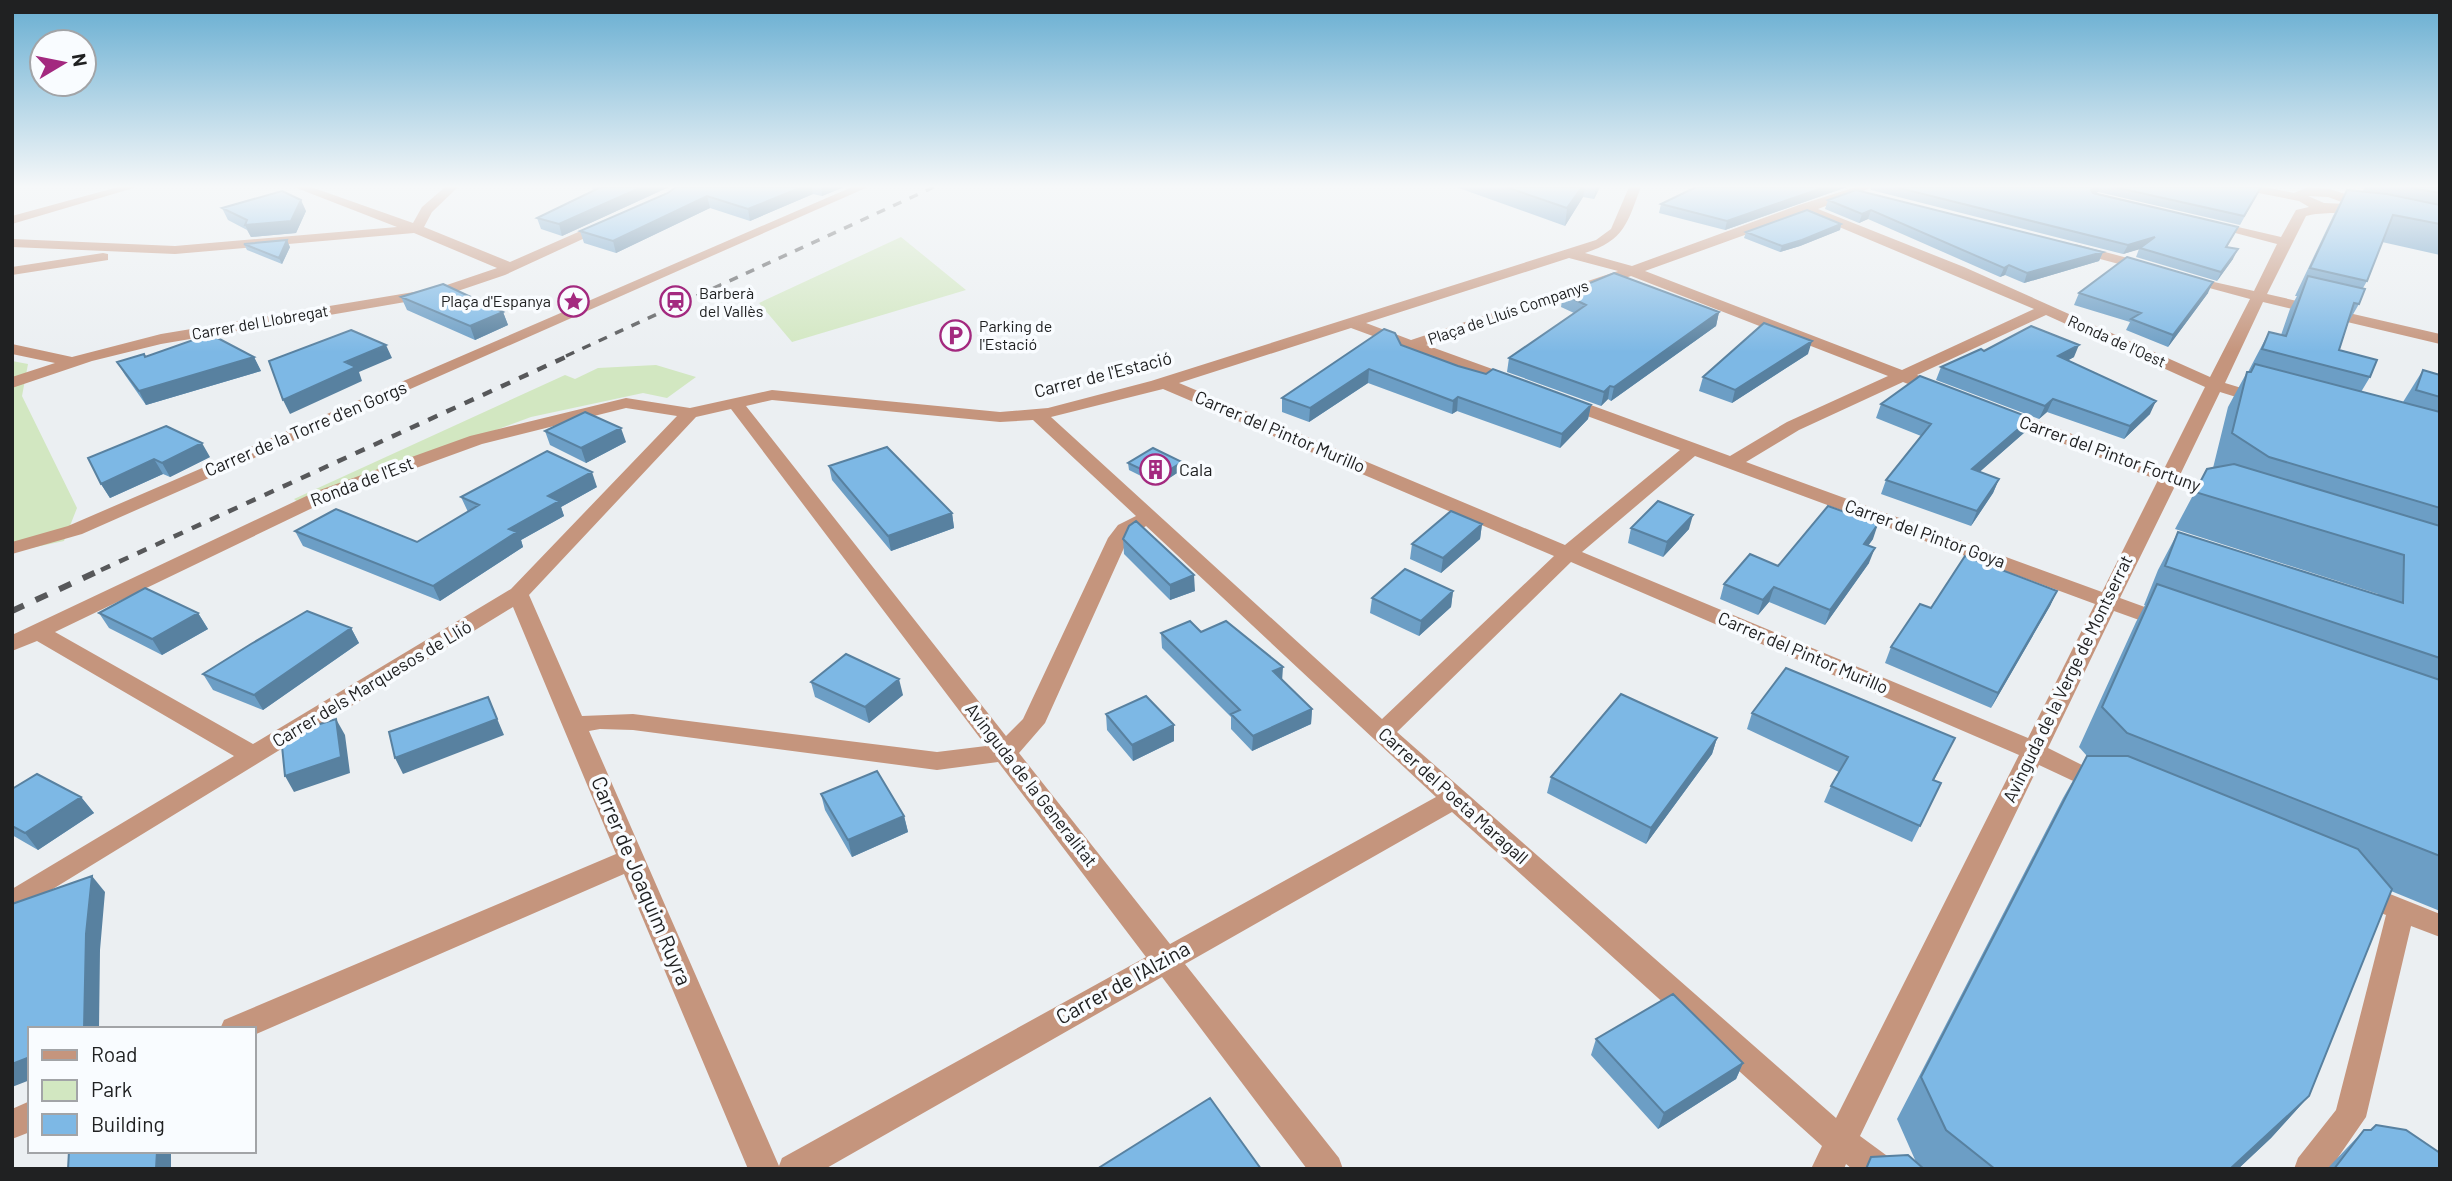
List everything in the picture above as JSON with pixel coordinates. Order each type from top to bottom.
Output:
[{"type":"street","points":[[12,271],[75,260],[266,242]]},
{"type":"street","points":[[448,242],[508,267]]},
{"type":"street","name":"Carrer del Llobregat","points":[[12,383],[72,362],[226,326],[442,292],[566,242]]},
{"type":"street","name":"Carrer de la Torre d'en Gorgs","points":[[12,548],[75,530],[735,242]]},
{"type":"street","points":[[1568,253],[1598,242]]},
{"type":"street","points":[[1628,271],[1709,242]]},
{"type":"street","name":"Ronda de l'Oest","points":[[1889,242],[2047,309],[2215,386],[2273,403]]},
{"type":"street","name":"Avinguda de la Verge de Montserrat","points":[[1828,1169],[2032,750],[2286,242]]},
{"type":"street","points":[[12,243],[175,250]]},
{"type":"street","points":[[2057,243],[2219,289],[2261,295],[2440,340]]},
{"type":"street","name":"Plaça de Lluís Companys","points":[[1351,323],[1568,253],[1602,260],[1628,271]]},
{"type":"street","points":[[1628,271],[1958,397]]},
{"type":"street","name":"Plaça de Lluís Companys","points":[[1351,323],[1411,345],[1628,271]]},
{"type":"street","points":[[1732,463],[1793,426],[2047,309]]},
{"type":"street","name":"Carrer de l'Estació","points":[[734,402],[772,395],[1000,417],[1037,414],[1164,383],[1351,323]]},
{"type":"street","name":"Carrer del Pintor Goya","points":[[1411,345],[2184,629]]},
{"type":"street","points":[[12,349],[72,362]]},
{"type":"street","name":"Carrer del Pintor Murillo","points":[[1164,383],[2032,750],[2118,792]]},
{"type":"street","name":"Ronda de l'Est","points":[[12,644],[324,495],[476,440],[626,403],[690,413],[734,402]]},
{"type":"street","name":"Avinguda de la Generalitat","points":[[734,402],[1327,1169]]},
{"type":"street","name":"Carrer del Pintor Fortuny","points":[[1983,407],[2169,478],[2247,503]]},
{"type":"street","name":"Carrer dels Marquesos de Llió","points":[[12,903],[518,594],[690,413]]},
{"type":"street","name":"Carrer del Poeta Maragall","points":[[1037,414],[1454,799],[1816,1122],[1878,1169]]},
{"type":"street","points":[[1382,733],[1568,554],[1692,449]]},
{"type":"street","points":[[574,725],[600,720],[633,722],[937,761],[1006,752],[1033,723],[1118,538],[1125,529],[1149,517]]},
{"type":"street","name":"Carrer de Joaquim Ruyra","points":[[518,594],[764,1169]]},
{"type":"street","points":[[37,632],[254,756]]},
{"type":"street","name":"Carrer de l'Alzina","points":[[794,1169],[1454,799]]},
{"type":"street","points":[[240,1027],[632,859]]},
{"type":"street","points":[[2342,886],[2440,926]]},
{"type":"street","points":[[2310,1169],[2350,1140],[2350,1117],[2402,910]]},
{"type":"street","points":[[12,1124],[28,1117]]},
{"type":"green space","points":[[890,242],[907,242],[966,290],[792,342],[759,303]]},
{"type":"green space","points":[[12,361],[28,364],[22,396],[77,508],[64,541],[12,552]]},
{"type":"green space","points":[[656,365],[696,377],[667,398],[643,393],[531,417],[299,503],[294,499],[565,375],[575,379],[598,368]]},
{"type":"building","points":[[264,242],[286,242],[279,258],[244,244]]},
{"type":"building","points":[[1772,242],[1795,242],[1782,246]]},
{"type":"building","points":[[1945,242],[2064,242],[2103,252],[2027,273],[2009,265],[2004,268]]},
{"type":"building","points":[[2116,242],[2138,242],[2128,245]]},
{"type":"building","points":[[2148,242],[2229,242],[2226,247],[2238,249],[2221,272],[2140,248]]},
{"type":"building","points":[[2322,242],[2382,242],[2367,281],[2310,268]]},
{"type":"building","points":[[2127,257],[2213,282],[2173,335],[2131,319],[2141,313],[2079,293]]},
{"type":"building","points":[[1614,273],[1719,312],[1604,392],[1509,358],[1586,305],[1563,294]]},
{"type":"building","points":[[2308,276],[2365,289],[2359,304],[2354,303],[2339,350],[2377,360],[2370,377],[2262,349],[2269,332],[2286,336]]},
{"type":"building","points":[[443,284],[503,312],[470,326],[401,297]]},
{"type":"building","points":[[1764,323],[1812,341],[1735,390],[1703,377]]},
{"type":"building","points":[[2031,326],[2079,345],[2058,356],[2156,401],[2130,426],[2053,399],[2045,406],[1941,367],[1981,349],[1984,351]]},
{"type":"building","points":[[1384,329],[1395,333],[1401,345],[1458,366],[1486,374],[1493,369],[1591,405],[1562,434],[1458,397],[1453,401],[1369,369],[1310,408],[1282,398]]},
{"type":"building","points":[[351,330],[386,345],[345,362],[356,367],[283,400],[269,361]]},
{"type":"building","points":[[210,334],[254,357],[139,391],[117,362],[144,354],[145,357]]},
{"type":"building","points":[[2255,364],[2440,412],[2440,508],[2269,457],[2232,433],[2247,372],[2251,372]]},
{"type":"building","points":[[2423,370],[2440,375],[2440,397],[2416,390]]},
{"type":"building","points":[[1920,376],[2031,418],[1972,469],[1999,479],[1977,511],[1886,480],[1931,424],[1881,404]]},
{"type":"building","points":[[585,412],[621,428],[581,448],[545,431]]},
{"type":"building","points":[[166,426],[202,443],[162,463],[154,459],[101,484],[88,458]]},
{"type":"building","points":[[887,447],[952,513],[888,536],[829,466]]},
{"type":"building","points":[[1153,448],[1182,462],[1158,477],[1128,463]]},
{"type":"building","points":[[547,451],[592,472],[548,496],[559,501],[509,529],[517,532],[433,586],[295,531],[336,509],[417,542],[479,505],[461,497]]},
{"type":"building","points":[[2234,464],[2440,526],[2440,658],[2165,566],[2178,532],[2403,603],[2404,555],[2195,492],[2207,469]]},
{"type":"building","points":[[1658,501],[1693,515],[1667,542],[1631,528]]},
{"type":"building","points":[[1828,506],[1878,524],[1864,544],[1875,548],[1830,610],[1774,587],[1763,600],[1724,584],[1750,554],[1778,566]]},
{"type":"building","points":[[1451,511],[1482,524],[1443,558],[1412,544]]},
{"type":"building","points":[[1136,521],[1194,575],[1170,585],[1123,539],[1129,526]]},
{"type":"building","points":[[1965,556],[2057,591],[1998,693],[1891,647],[1920,604],[1931,608]]},
{"type":"building","points":[[1405,569],[1453,591],[1421,621],[1372,598]]},
{"type":"building","points":[[2157,584],[2440,680],[2440,856],[2127,733],[2102,707]]},
{"type":"building","points":[[145,588],[198,613],[152,639],[99,613]]},
{"type":"building","points":[[307,611],[351,628],[254,695],[203,674],[251,644]]},
{"type":"building","points":[[1190,621],[1201,632],[1226,621],[1283,667],[1273,671],[1312,709],[1253,736],[1231,714],[1240,710],[1161,633]]},
{"type":"building","points":[[846,654],[899,679],[865,707],[811,682]]},
{"type":"building","points":[[1786,668],[1955,738],[1933,780],[1941,783],[1920,826],[1831,786],[1848,757],[1752,713]]},
{"type":"building","points":[[1621,694],[1717,738],[1651,828],[1551,777]]},
{"type":"building","points":[[1146,696],[1174,725],[1132,745],[1106,714]]},
{"type":"building","points":[[488,697],[497,719],[395,758],[389,732]]},
{"type":"building","points":[[336,719],[341,757],[285,776],[281,736]]},
{"type":"building","points":[[2087,756],[2128,756],[2358,849],[2392,889],[2309,1096],[2230,1169],[1995,1169],[1946,1130],[1921,1077]]},
{"type":"building","points":[[877,771],[904,816],[848,840],[821,794]]},
{"type":"building","points":[[37,774],[81,797],[25,833],[12,826],[12,789]]},
{"type":"building","points":[[92,876],[86,934],[84,1027],[28,1027],[28,1058],[12,1064],[12,904]]},
{"type":"building","points":[[1673,994],[1743,1063],[1664,1113],[1596,1039]]},
{"type":"building","points":[[1210,1098],[1261,1169],[1097,1169]]},
{"type":"building","points":[[2376,1125],[2406,1130],[2440,1153],[2440,1169],[2334,1169],[2364,1130],[2371,1130]]},
{"type":"building","points":[[69,1153],[157,1153],[156,1169],[68,1169]]},
{"type":"building","points":[[1908,1155],[1924,1169],[1866,1169],[1871,1157]]},
{"type":"railway","points":[[566,356],[814,242]]},
{"type":"railway","points":[[101,570],[570,355]]},
{"type":"railway","points":[[12,611],[105,568]]},
{"type":"place","name":"Plaça d'Espanya","points":[[574,301]]},
{"type":"place","name":"Barberà del Vallès","points":[[676,302]]},
{"type":"place","name":"Parking de l'Estació","points":[[956,335]]},
{"type":"place","name":"Cala","points":[[1156,470]]}]
